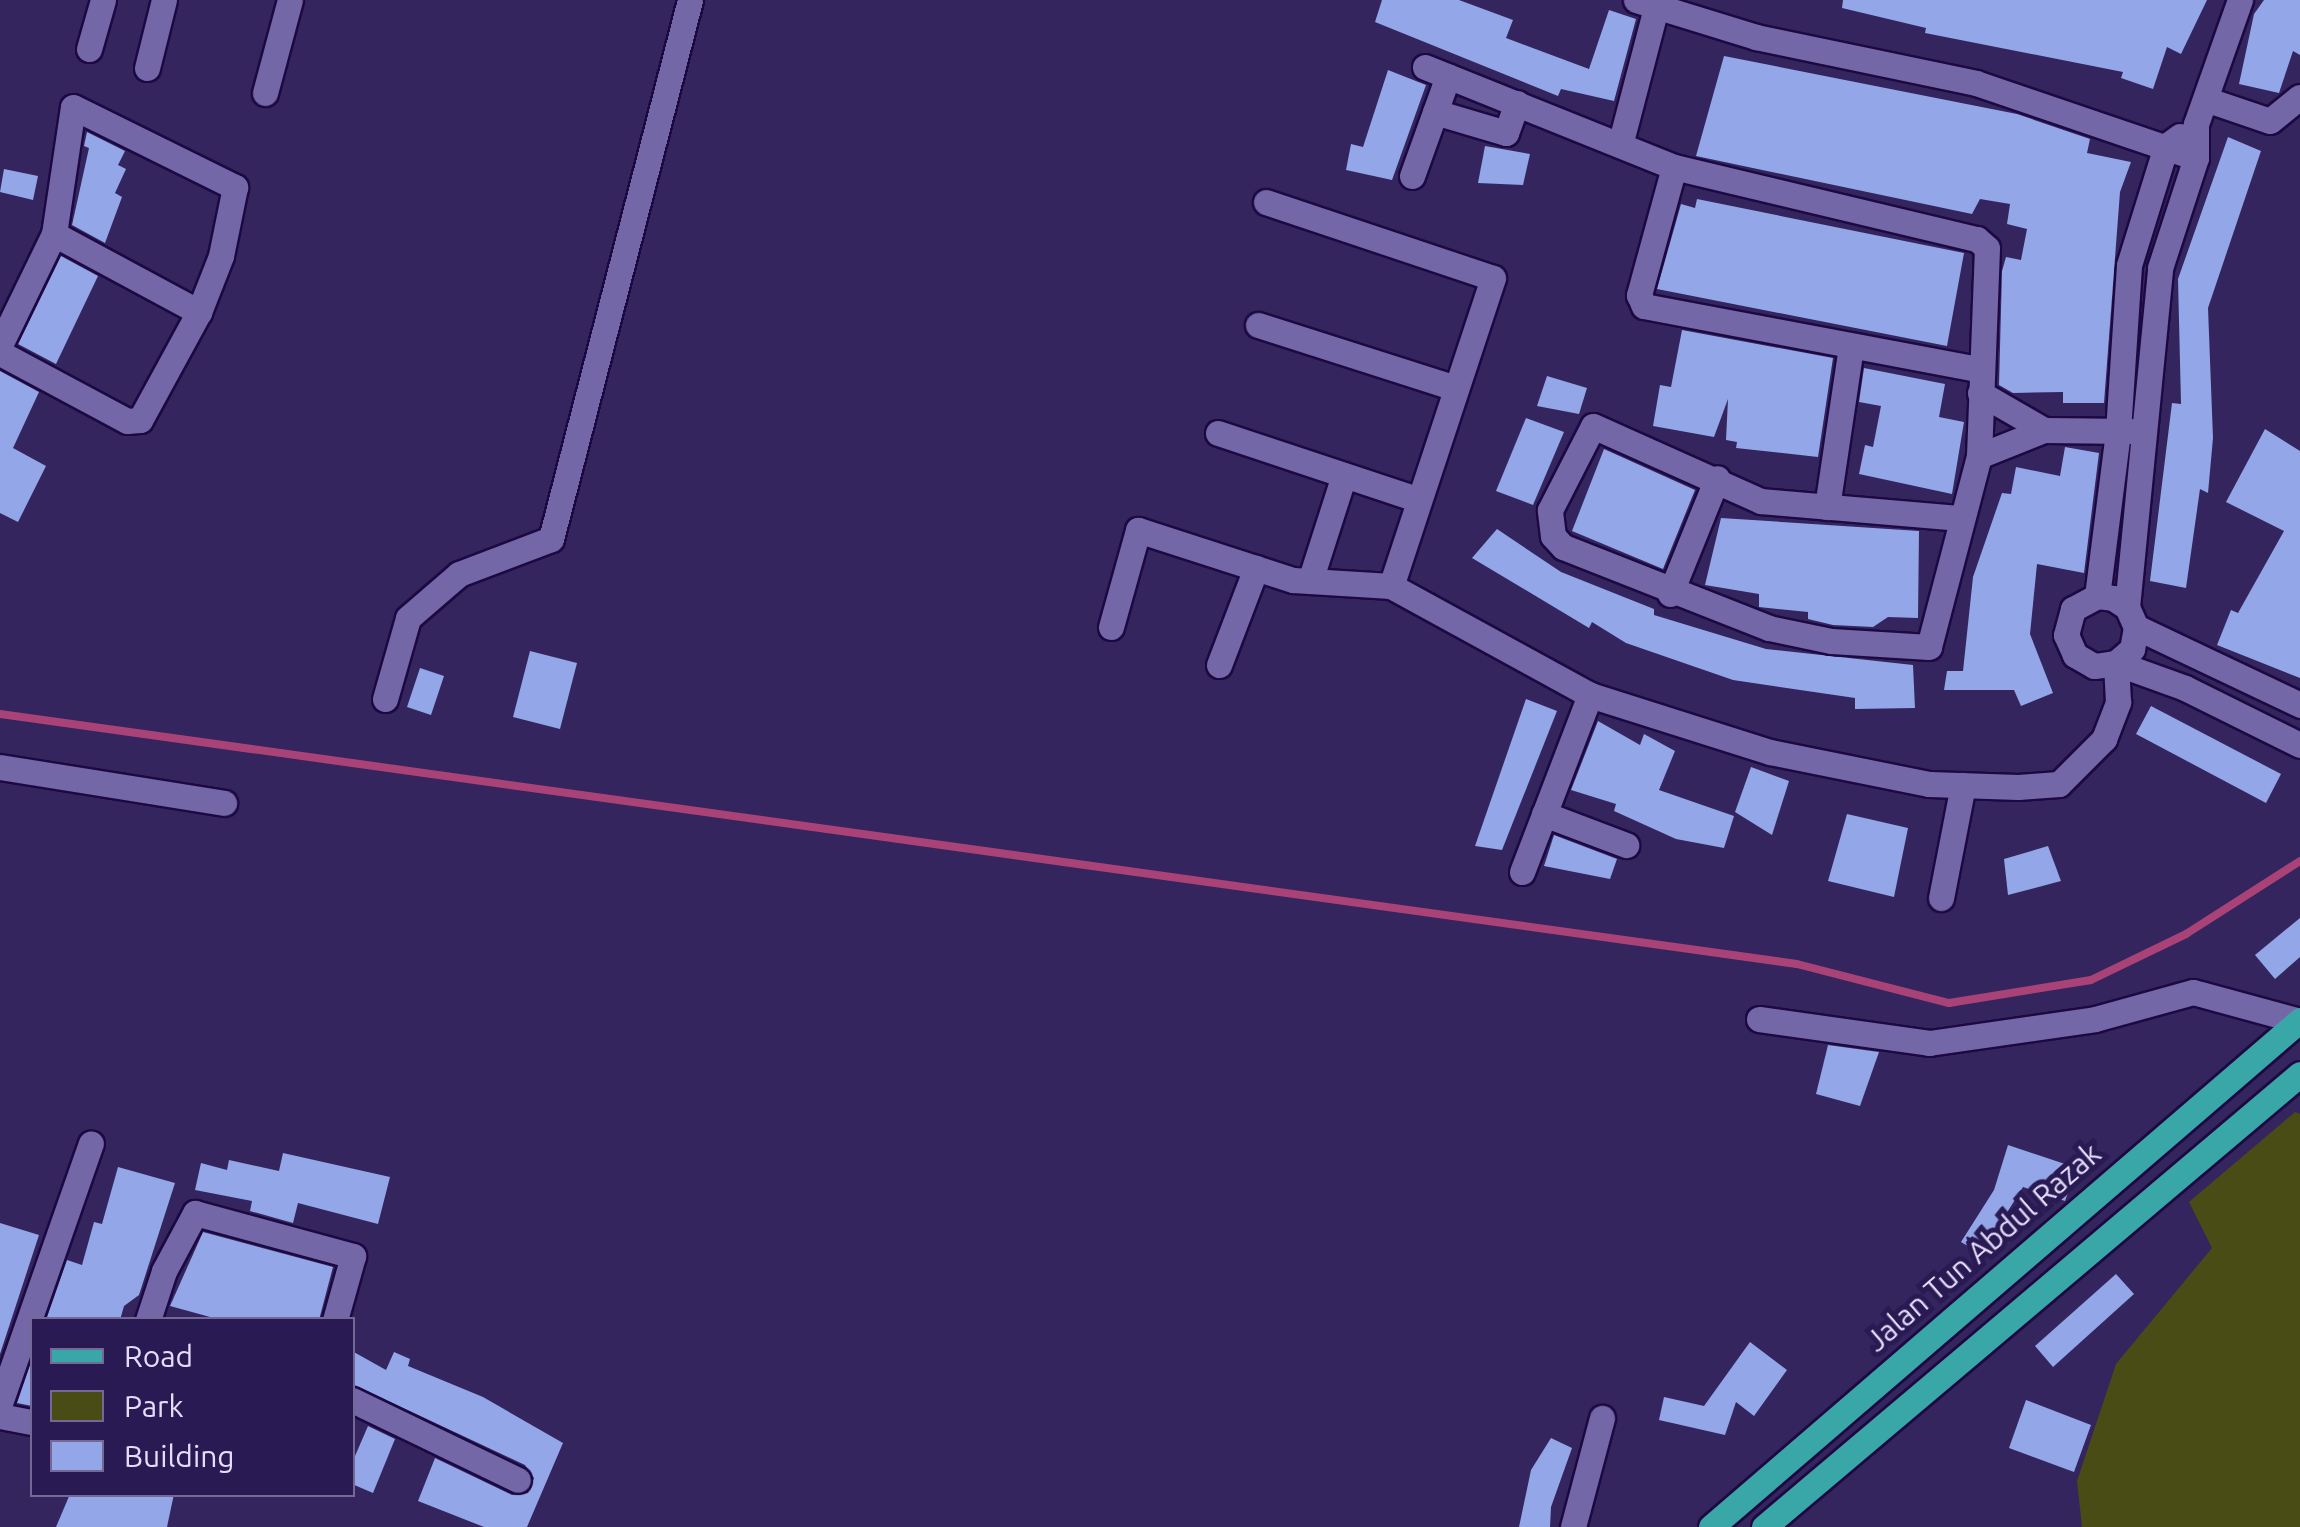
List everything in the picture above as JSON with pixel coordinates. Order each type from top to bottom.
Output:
[{"type":"main road","name":"Jalan Tun Abdul Razak","points":[[1711,1527],[2300,1020]]},
{"type":"main road","points":[[1764,1527],[2299,1076]]},
{"type":"street","points":[[89,49],[103,0]]},
{"type":"street","points":[[147,68],[164,0]]},
{"type":"street","points":[[265,93],[290,0]]},
{"type":"street","points":[[385,698],[408,618],[459,574],[551,538],[690,0]]},
{"type":"street","points":[[2097,596],[2160,268],[2196,158],[2196,124],[2208,100],[2240,0]]},
{"type":"street","points":[[1620,145],[1646,4],[1756,37],[1976,83],[2196,158]]},
{"type":"street","points":[[1412,176],[1435,112],[1437,72],[1674,167],[1977,239],[1987,248],[1988,265],[1979,456],[1929,647],[1795,634],[1670,594],[1563,547],[1549,522],[1552,500],[1594,426],[1761,501],[1960,518]]},
{"type":"street","points":[[2208,100],[2270,122],[2300,97]]},
{"type":"street","points":[[1435,112],[1506,133],[1517,102]]},
{"type":"street","points":[[0,345],[54,234],[73,107],[228,179],[236,197],[199,312],[136,422],[0,354]]},
{"type":"street","points":[[1111,628],[1138,530],[1310,581],[1392,586],[1590,696],[1770,752],[1962,785],[2059,784],[2078,770],[2104,740],[2118,702],[2116,664],[2132,649],[2130,265],[2166,146],[2196,124]]},
{"type":"street","points":[[1674,167],[1640,302],[1851,347],[1980,381],[2044,430]]},
{"type":"street","points":[[1266,202],[1493,278],[1392,586]]},
{"type":"street","points":[[54,234],[199,312]]},
{"type":"street","points":[[1258,325],[1455,388]]},
{"type":"street","points":[[1827,508],[1851,347]]},
{"type":"street","points":[[1979,456],[2044,430],[2130,431]]},
{"type":"street","points":[[1218,433],[1419,500]]},
{"type":"street","points":[[1310,581],[1344,475]]},
{"type":"street","points":[[1670,594],[1716,478]]},
{"type":"street","points":[[1219,665],[1256,568]]},
{"type":"street","points":[[2097,596],[2199,657],[2300,705]]},
{"type":"street","points":[[2097,596],[2073,609],[2066,636],[2075,655],[2094,666],[2116,664],[2185,688],[2300,745]]},
{"type":"street","points":[[2185,688],[2199,657]]},
{"type":"street","points":[[2223,706],[2238,675]]},
{"type":"street","points":[[1522,872],[1590,696]]},
{"type":"street","points":[[0,767],[224,802]]},
{"type":"street","points":[[1941,898],[1962,785]]},
{"type":"street","points":[[1544,814],[1626,844]]},
{"type":"street","points":[[1759,1019],[1929,1043],[2095,1020],[2193,992],[2300,1020]]},
{"type":"street","points":[[0,1402],[91,1143]]},
{"type":"street","points":[[153,1317],[195,1213],[353,1256],[336,1317]]},
{"type":"street","points":[[355,1401],[518,1480]]},
{"type":"street","points":[[0,1416],[30,1422]]},
{"type":"street","points":[[1573,1527],[1602,1418]]},
{"type":"green space","points":[[2295,1112],[2300,1114],[2300,1527],[2082,1527],[2077,1481],[2116,1364],[2212,1248],[2189,1202]]},
{"type":"building","points":[[1382,0],[1459,0],[1513,20],[1506,38],[1589,69],[1609,10],[1636,19],[1614,101],[1561,89],[1558,96],[1375,22]]},
{"type":"building","points":[[1843,0],[2207,0],[2181,54],[2167,47],[2153,89],[2121,78],[2123,72],[1925,33],[1926,28],[1842,8]]},
{"type":"building","points":[[2264,0],[2300,0],[2300,55],[2293,51],[2279,93],[2239,84],[2254,14]]},
{"type":"building","points":[[1724,56],[2017,114],[2090,139],[2087,153],[2131,162],[2120,192],[2104,403],[2063,403],[2063,392],[2013,393],[1999,385],[2002,271],[2006,257],[2021,260],[2027,229],[2007,224],[2010,204],[1980,199],[1972,214],[1696,156]]},
{"type":"building","points":[[1388,70],[1426,85],[1392,180],[1346,170],[1351,144],[1363,147]]},
{"type":"building","points":[[87,132],[125,151],[118,165],[126,169],[115,193],[122,197],[105,243],[72,225],[89,148],[84,146]]},
{"type":"building","points":[[2228,137],[2261,151],[2208,308],[2213,438],[2208,493],[2200,489],[2186,588],[2150,581],[2172,403],[2181,404],[2178,279]]},
{"type":"building","points":[[1485,146],[1530,154],[1523,185],[1478,183]]},
{"type":"building","points":[[4,169],[38,176],[33,200],[0,192]]},
{"type":"building","points":[[1697,199],[1964,253],[1947,346],[1657,289],[1681,204],[1695,208]]},
{"type":"building","points":[[61,256],[98,276],[56,364],[18,344]]},
{"type":"building","points":[[1682,330],[1833,358],[1818,457],[1736,448],[1737,442],[1726,440],[1728,399],[1714,437],[1653,426],[1660,385],[1671,387]]},
{"type":"building","points":[[1864,368],[1945,384],[1939,417],[1964,422],[1952,494],[1859,474],[1865,445],[1873,447],[1881,406],[1859,402]]},
{"type":"building","points":[[0,371],[39,392],[13,448],[46,466],[18,522],[0,513]]},
{"type":"building","points":[[1547,376],[1587,388],[1579,414],[1537,406]]},
{"type":"building","points":[[1526,418],[1564,432],[1533,505],[1496,491]]},
{"type":"building","points":[[2265,429],[2300,451],[2300,678],[2217,645],[2231,610],[2238,613],[2284,531],[2226,502]]},
{"type":"building","points":[[2065,447],[2099,453],[2084,573],[2037,564],[2030,634],[2053,693],[2021,706],[2014,690],[1944,690],[1947,671],[1963,671],[1973,577],[2002,493],[2011,494],[2016,467],[2060,476]]},
{"type":"building","points":[[1604,449],[1695,490],[1663,569],[1572,531]]},
{"type":"building","points":[[1721,518],[1919,531],[1918,618],[1888,617],[1873,627],[1833,625],[1808,619],[1808,612],[1759,607],[1759,594],[1705,585]]},
{"type":"building","points":[[1497,529],[1561,572],[1654,609],[1654,615],[1766,649],[1913,665],[1915,708],[1855,709],[1855,698],[1733,680],[1626,643],[1592,622],[1589,628],[1472,558]]},
{"type":"building","points":[[530,651],[577,663],[560,729],[513,717]]},
{"type":"building","points":[[420,668],[444,676],[431,715],[407,707]]},
{"type":"building","points":[[1526,699],[1557,711],[1502,850],[1475,846]]},
{"type":"building","points":[[2151,706],[2281,774],[2266,803],[2136,734]]},
{"type":"building","points":[[1598,721],[1640,745],[1644,734],[1675,751],[1659,790],[1734,816],[1724,848],[1676,839],[1614,811],[1616,804],[1571,790]]},
{"type":"building","points":[[1751,767],[1789,781],[1772,835],[1735,812]]},
{"type":"building","points":[[1847,814],[1908,828],[1894,897],[1828,881]]},
{"type":"building","points":[[1554,835],[1617,859],[1610,879],[1544,866]]},
{"type":"building","points":[[2048,846],[2061,881],[2008,895],[2004,859]]},
{"type":"building","points":[[2300,918],[2300,957],[2275,979],[2255,955]]},
{"type":"building","points":[[1828,1045],[1879,1052],[1860,1106],[1816,1094]]},
{"type":"building","points":[[2008,1145],[2077,1168],[2065,1201],[2023,1187],[1981,1254],[1961,1242],[1994,1190]]},
{"type":"building","points":[[283,1153],[390,1177],[378,1224],[298,1203],[293,1223],[250,1211],[252,1201],[195,1190],[201,1163],[227,1170],[229,1160],[279,1171]]},
{"type":"building","points":[[118,1167],[175,1183],[139,1295],[124,1306],[121,1317],[47,1317],[67,1260],[82,1265],[94,1222],[102,1224]]},
{"type":"building","points":[[0,1223],[39,1235],[0,1354]]},
{"type":"building","points":[[203,1232],[333,1267],[320,1317],[210,1317],[170,1306]]},
{"type":"building","points":[[2116,1274],[2134,1294],[2053,1367],[2035,1346]]},
{"type":"building","points":[[1750,1342],[1787,1370],[1754,1416],[1736,1402],[1725,1435],[1659,1420],[1664,1397],[1704,1406]]},
{"type":"building","points":[[394,1352],[410,1359],[408,1366],[483,1397],[563,1443],[527,1527],[484,1527],[418,1501],[435,1458],[512,1495],[528,1493],[534,1478],[525,1465],[355,1385],[355,1353],[386,1370]]},
{"type":"building","points":[[30,1365],[30,1406],[17,1403]]},
{"type":"building","points":[[2026,1400],[2091,1425],[2074,1472],[2009,1448]]},
{"type":"building","points":[[368,1426],[395,1439],[373,1493],[355,1485],[355,1456]]},
{"type":"building","points":[[1551,1438],[1572,1448],[1551,1507],[1550,1527],[1519,1527],[1531,1470]]},
{"type":"building","points":[[69,1497],[173,1497],[167,1527],[56,1527]]},
{"type":"waterway","points":[[0,714],[1797,964],[1949,1003],[2091,980],[2186,934],[2300,861]]}]
